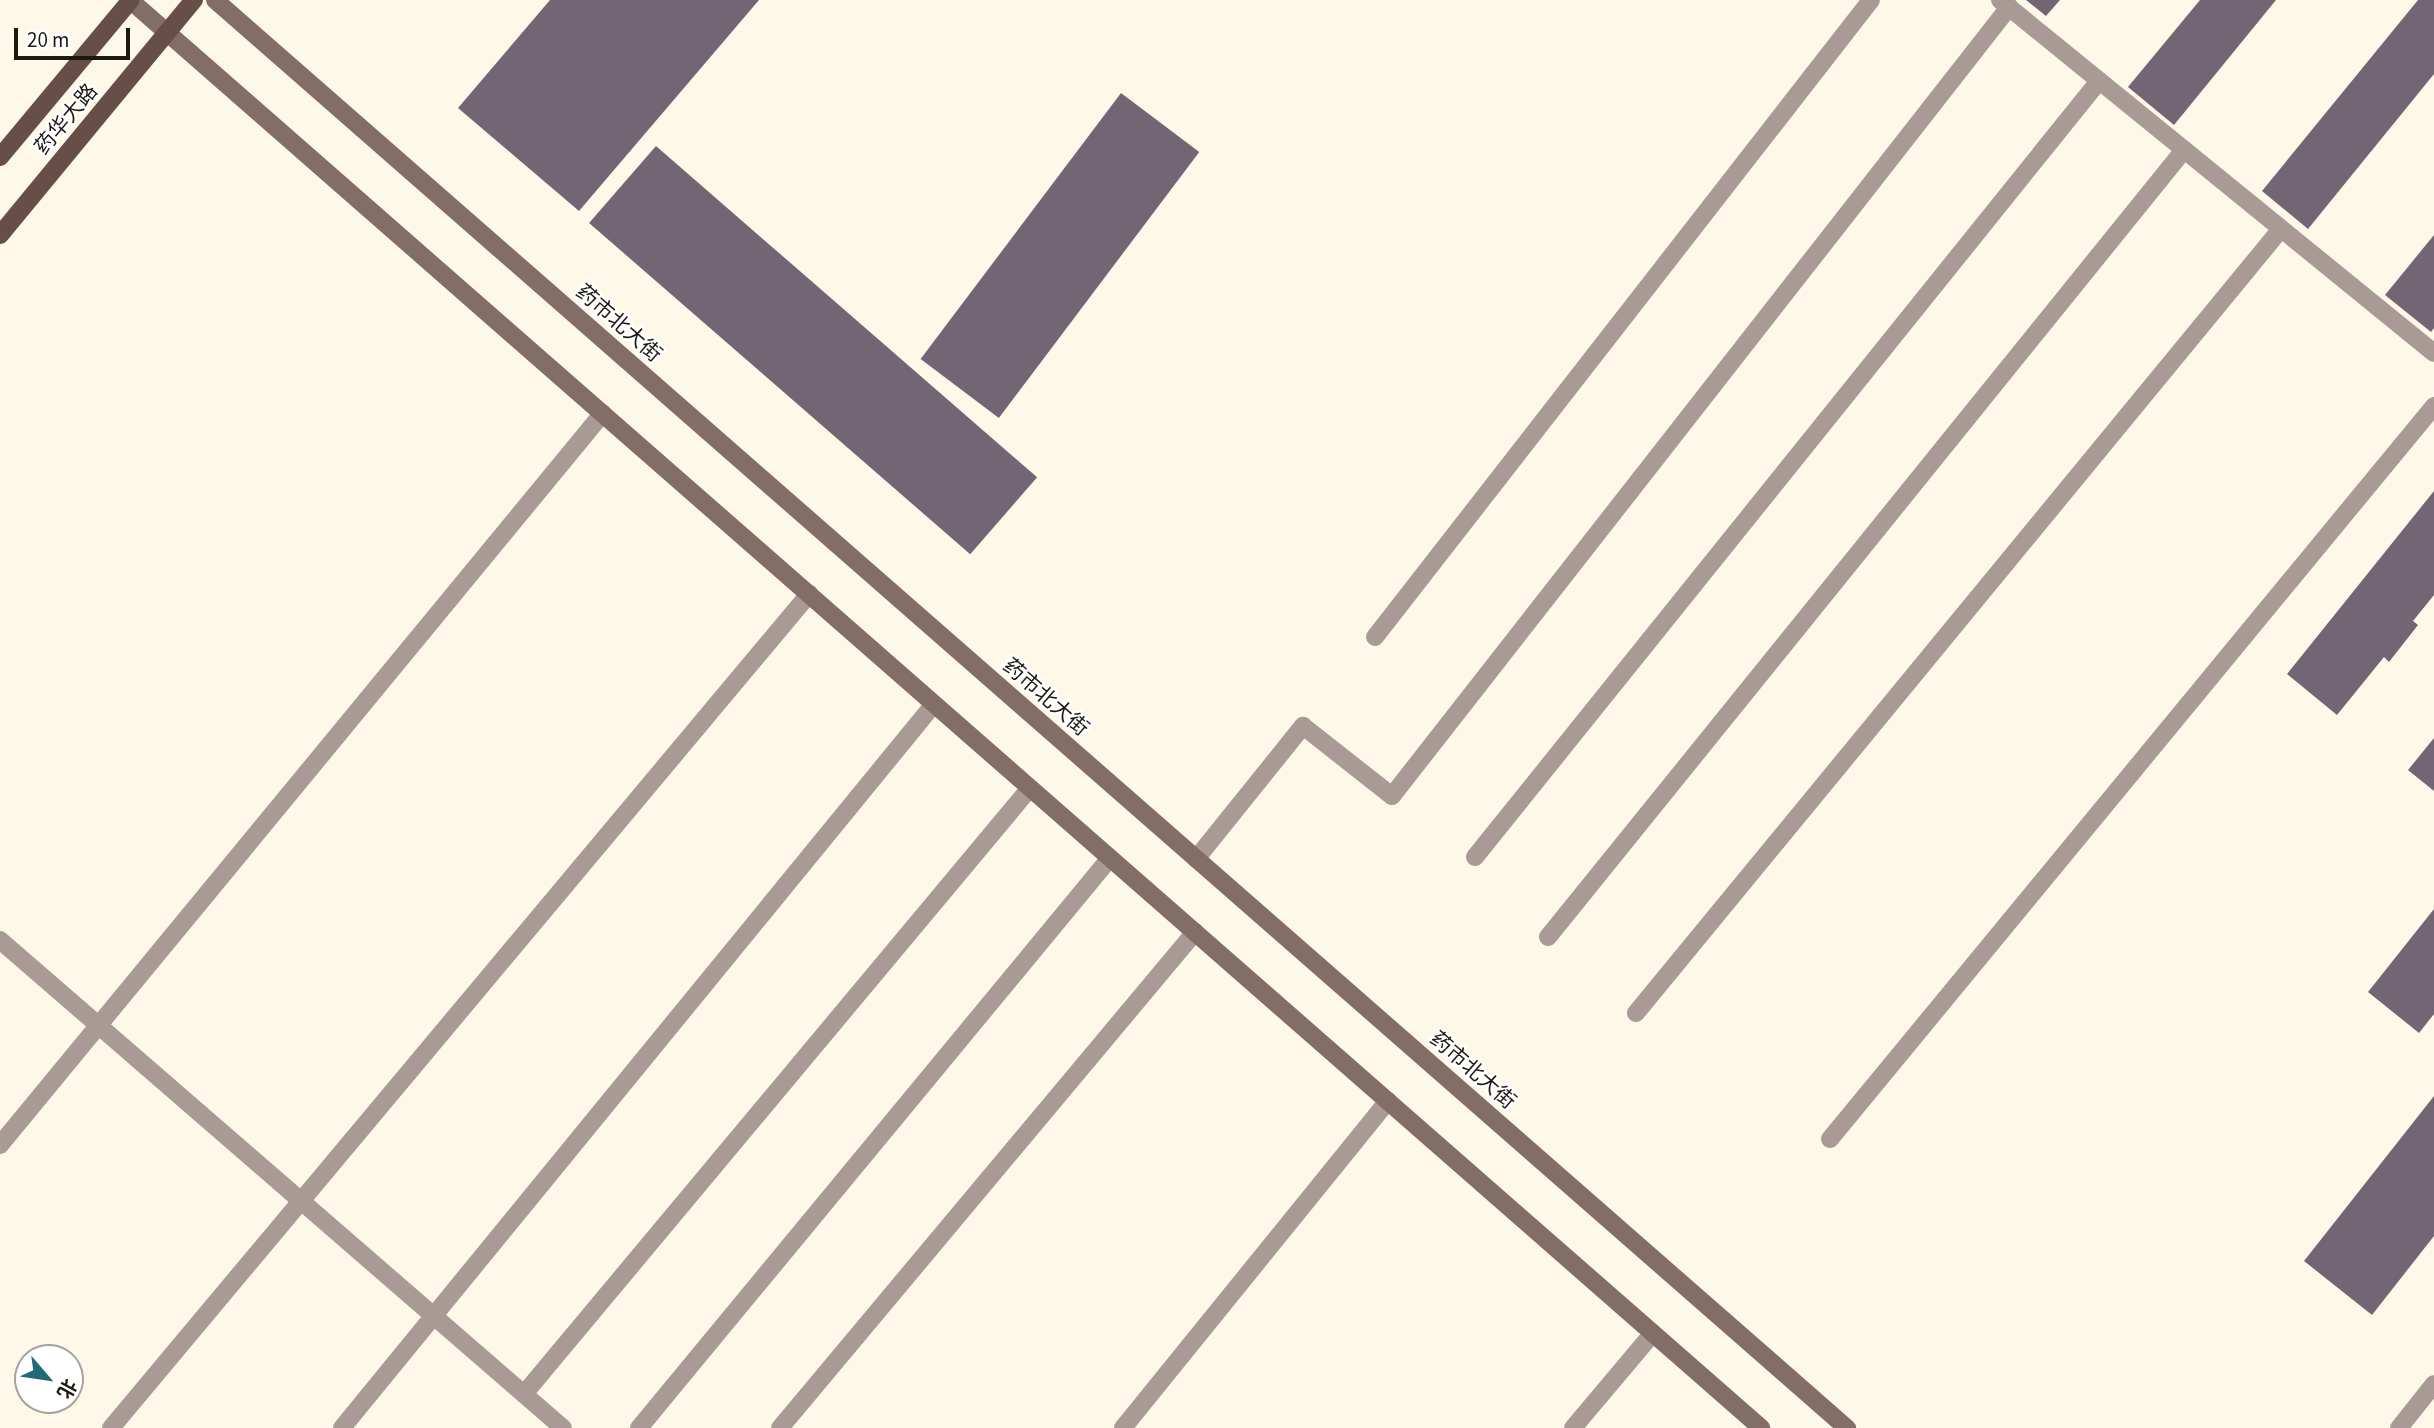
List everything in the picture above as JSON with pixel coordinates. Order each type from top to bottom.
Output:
[{"type":"main road","name":"药华大路","points":[[0,157],[130,0]]},
{"type":"main road","points":[[130,0],[1761,1428]]},
{"type":"main road","name":"药华大路","points":[[0,235],[194,0]]},
{"type":"main road","name":"药市北大街","points":[[215,0],[1847,1428]]},
{"type":"street","points":[[1375,637],[1871,0]]},
{"type":"street","points":[[1196,859],[1303,726],[1392,796],[2004,4],[2434,353]]},
{"type":"street","points":[[1475,858],[2099,81]]},
{"type":"street","points":[[1548,937],[2184,150]]},
{"type":"street","points":[[1636,1013],[2281,229]]},
{"type":"street","points":[[1830,1139],[2434,406]]},
{"type":"street","points":[[0,1145],[603,413]]},
{"type":"street","points":[[111,1428],[809,594]]},
{"type":"street","points":[[342,1428],[934,704]]},
{"type":"street","points":[[524,1394],[1030,788]]},
{"type":"street","points":[[639,1428],[1110,858]]},
{"type":"street","points":[[780,1428],[1195,932]]},
{"type":"street","points":[[0,940],[564,1428]]},
{"type":"street","points":[[1123,1428],[1388,1101]]},
{"type":"street","points":[[1573,1428],[1653,1333]]},
{"type":"street","points":[[2399,1428],[2434,1384]]},
{"type":"building","points":[[550,0],[759,0],[579,211],[458,108]]},
{"type":"building","points":[[2026,0],[2060,0],[2046,16]]},
{"type":"building","points":[[2200,0],[2276,0],[2174,125],[2128,87]]},
{"type":"building","points":[[2418,0],[2434,0],[2434,74],[2308,229],[2262,191]]},
{"type":"building","points":[[1121,93],[1199,152],[999,418],[921,359]]},
{"type":"building","points":[[656,146],[1037,477],[970,554],[589,223]]},
{"type":"building","points":[[2434,235],[2434,328],[2431,332],[2385,295]]},
{"type":"building","points":[[2434,491],[2434,595],[2413,621],[2418,625],[2389,662],[2384,657],[2337,715],[2287,674]]},
{"type":"building","points":[[2434,738],[2434,791],[2408,770]]},
{"type":"building","points":[[2434,909],[2434,1014],[2419,1033],[2368,992]]},
{"type":"building","points":[[2434,1096],[2434,1236],[2372,1315],[2304,1261]]}]
